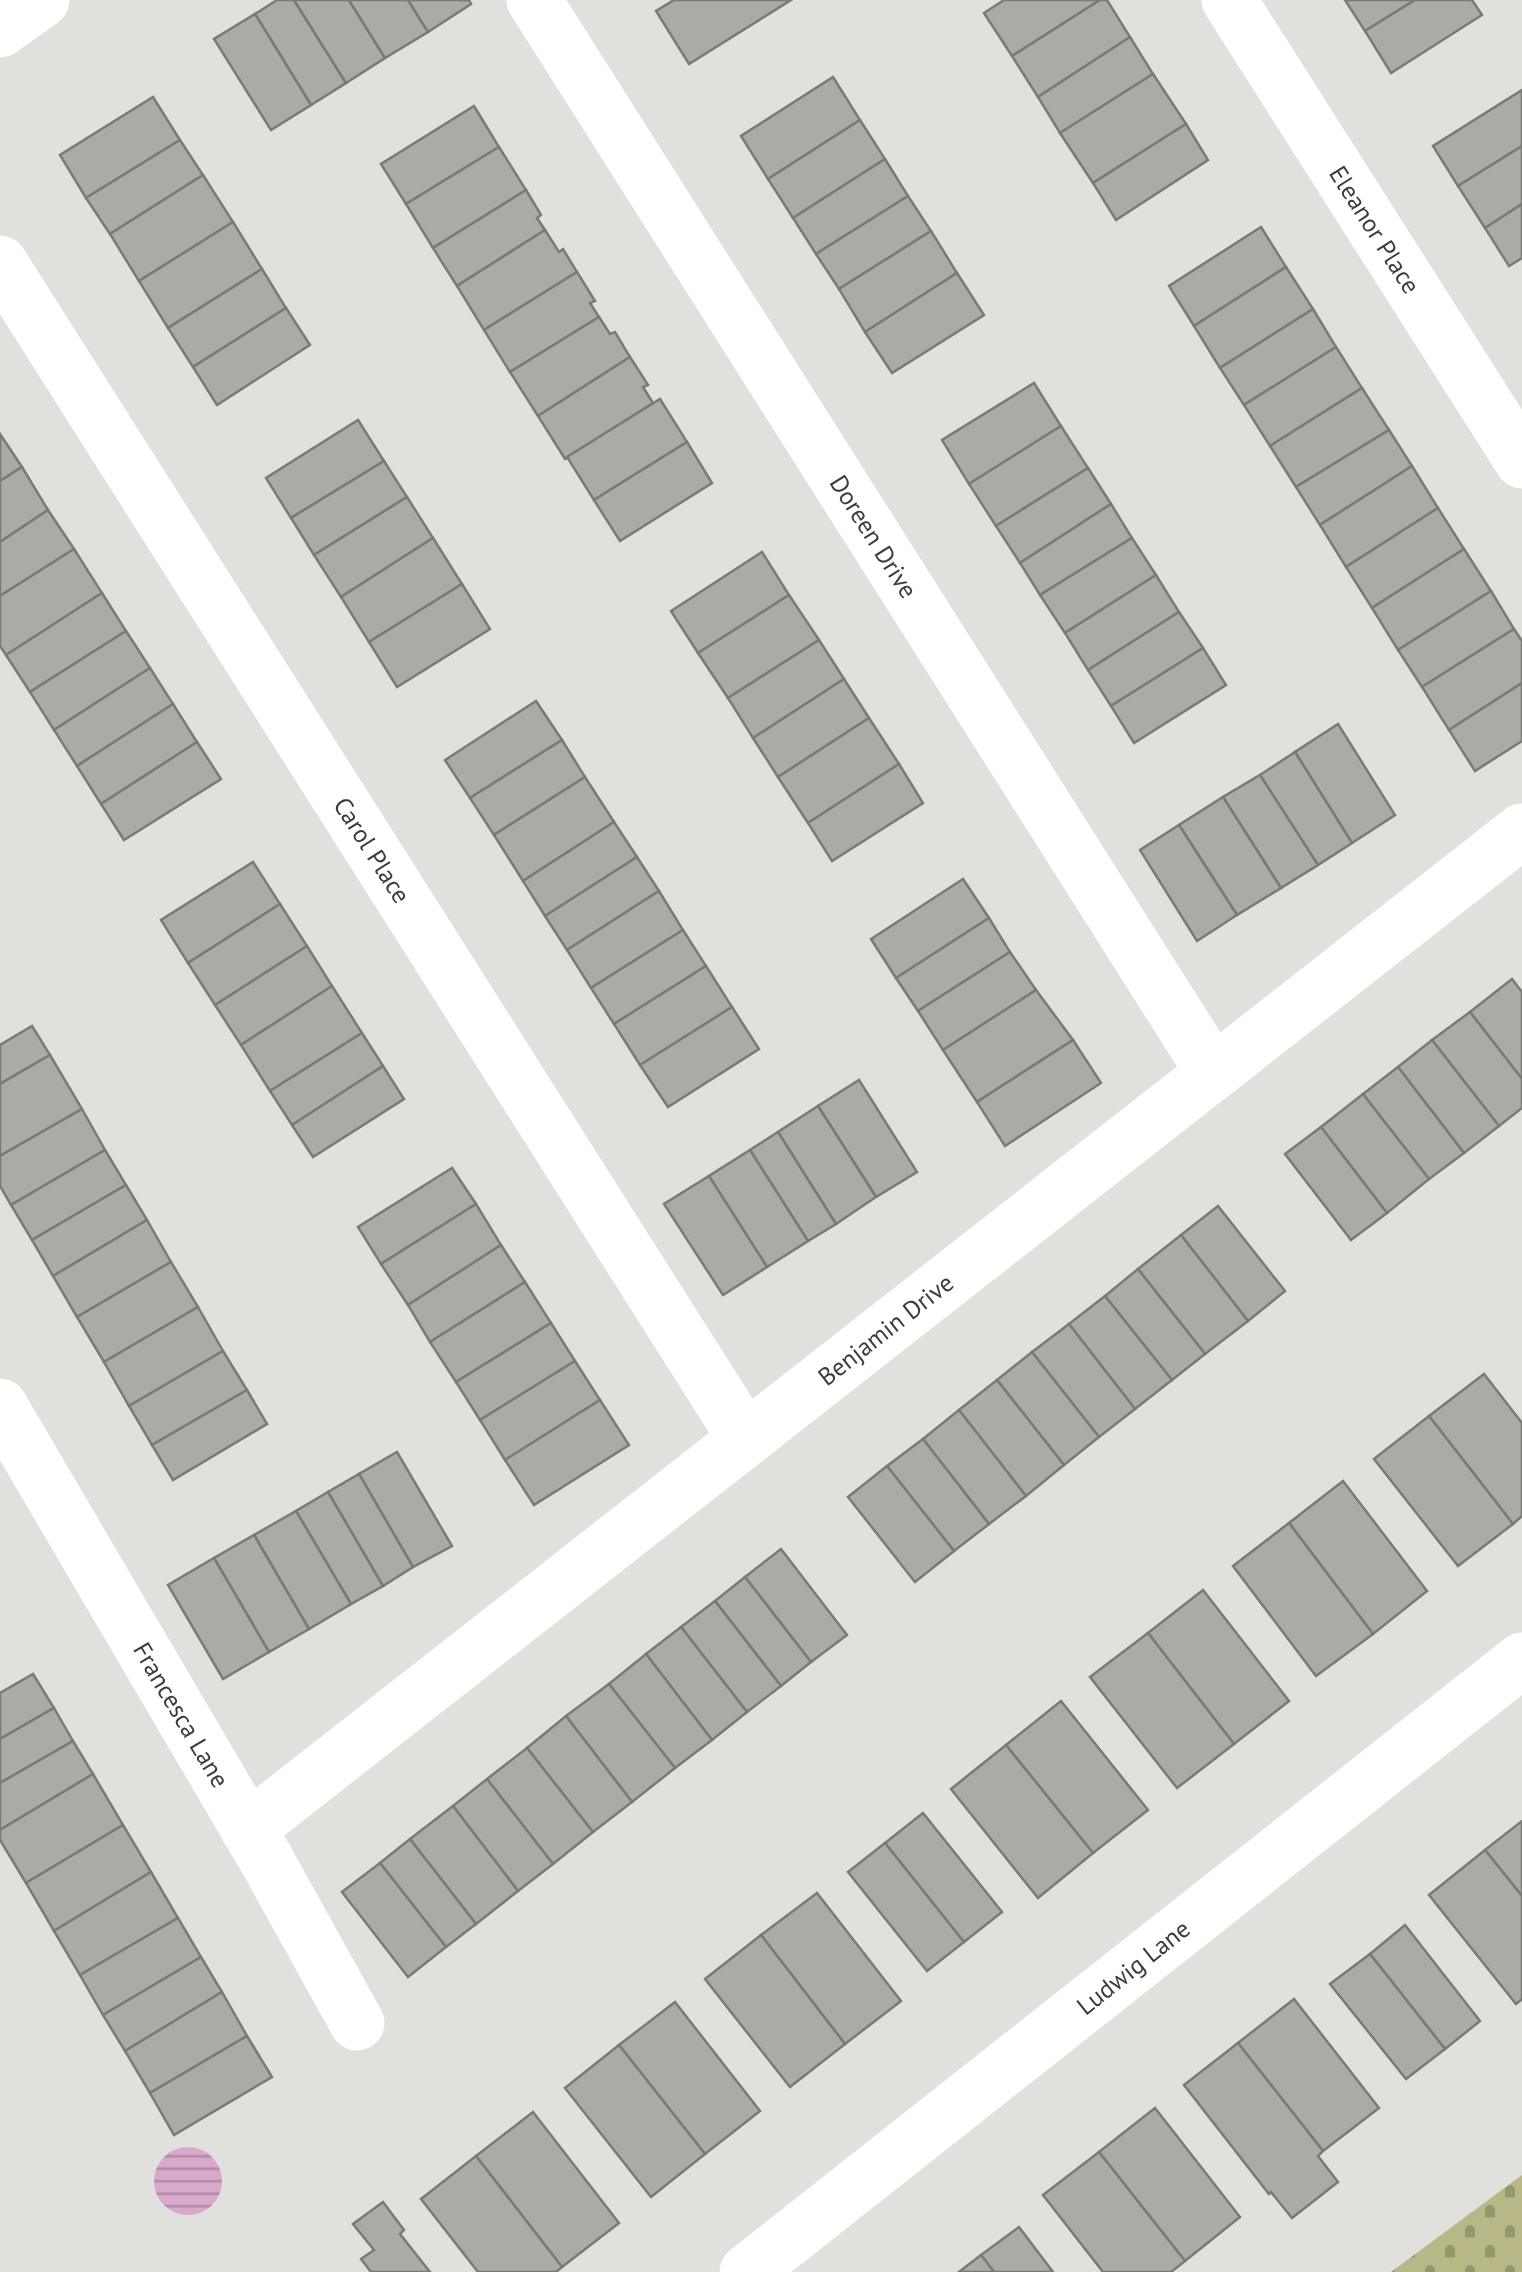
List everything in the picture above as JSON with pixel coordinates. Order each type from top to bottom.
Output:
[{"type":"street","points":[[0,30],[42,0]]},
{"type":"street","name":"Doreen Drive","points":[[534,0],[1213,1072]]},
{"type":"street","name":"Eleanor Place","points":[[1229,0],[1522,461]]},
{"type":"street","name":"Carol Place","points":[[0,263],[744,1438]]},
{"type":"street","name":"Benjamin Drive","points":[[248,1828],[1522,831]]},
{"type":"street","name":"Francesca Lane","points":[[0,1406],[248,1828],[357,2023]]},
{"type":"street","name":"Ludwig Lane","points":[[746,2272],[1522,1660]]},
{"type":"green space","points":[[1522,2175],[1522,2272],[1391,2272]]},
{"type":"shaded area","points":[[188,2147],[212,2157],[222,2181],[212,2205],[188,2215],[164,2205],[154,2181],[164,2157]]},
{"type":"building","points":[[277,0],[294,0],[346,83],[311,105],[255,14]]},
{"type":"building","points":[[294,0],[349,0],[385,58],[346,83]]},
{"type":"building","points":[[349,0],[408,0],[428,32],[385,58]]},
{"type":"building","points":[[408,0],[469,0],[471,4],[428,32]]},
{"type":"building","points":[[674,0],[791,0],[689,64],[656,11]]},
{"type":"building","points":[[1004,0],[1100,0],[1012,56],[984,13]]},
{"type":"building","points":[[1100,0],[1107,0],[1130,37],[1038,97],[1012,56]]},
{"type":"building","points":[[1345,0],[1415,0],[1365,31]]},
{"type":"building","points":[[1415,0],[1472,0],[1482,15],[1391,73],[1365,31]]},
{"type":"building","points":[[255,14],[311,105],[271,130],[214,39]]},
{"type":"building","points":[[1130,37],[1153,74],[1060,133],[1038,97]]},
{"type":"building","points":[[1153,74],[1186,124],[1093,183],[1060,133]]},
{"type":"building","points":[[833,77],[860,120],[768,179],[741,136]]},
{"type":"building","points":[[1522,90],[1522,146],[1458,186],[1433,146]]},
{"type":"building","points":[[153,97],[180,140],[86,198],[60,155]]},
{"type":"building","points":[[474,106],[499,147],[406,204],[381,164]]},
{"type":"building","points":[[860,120],[885,159],[793,218],[768,179]]},
{"type":"building","points":[[1186,124],[1208,160],[1116,220],[1093,183]]},
{"type":"building","points":[[180,140],[203,175],[110,234],[86,198]]},
{"type":"building","points":[[1522,146],[1522,204],[1485,228],[1458,186]]},
{"type":"building","points":[[499,147],[526,190],[433,248],[406,204]]},
{"type":"building","points":[[885,159],[908,196],[816,254],[793,218]]},
{"type":"building","points":[[203,175],[233,222],[139,281],[110,234]]},
{"type":"building","points":[[526,190],[545,230],[457,286],[433,248]]},
{"type":"building","points":[[908,196],[931,231],[839,289],[816,254]]},
{"type":"building","points":[[1522,204],[1522,258],[1509,266],[1485,228]]},
{"type":"building","points":[[233,222],[262,269],[168,328],[139,281]]},
{"type":"building","points":[[1261,227],[1286,267],[1194,326],[1169,286]]},
{"type":"building","points":[[545,230],[577,272],[484,330],[457,286]]},
{"type":"building","points":[[931,231],[957,273],[865,332],[839,289]]},
{"type":"building","points":[[1286,267],[1313,309],[1220,368],[1194,326]]},
{"type":"building","points":[[262,269],[286,308],[193,367],[168,328]]},
{"type":"building","points":[[577,272],[595,301],[590,303],[599,317],[510,372],[484,330]]},
{"type":"building","points":[[957,273],[984,315],[892,373],[865,332]]},
{"type":"building","points":[[286,308],[310,345],[217,405],[193,367]]},
{"type":"building","points":[[1313,309],[1336,347],[1244,405],[1220,368]]},
{"type":"building","points":[[599,317],[610,334],[615,332],[630,357],[538,416],[510,372]]},
{"type":"building","points":[[1336,347],[1362,388],[1270,446],[1244,405]]},
{"type":"building","points":[[630,357],[648,385],[643,387],[653,403],[565,459],[538,416]]},
{"type":"building","points":[[1034,383],[1061,426],[969,484],[942,440]]},
{"type":"building","points":[[1362,388],[1389,430],[1296,487],[1270,446]]},
{"type":"building","points":[[660,399],[687,442],[594,500],[567,457]]},
{"type":"building","points":[[358,420],[384,461],[291,518],[266,478]]},
{"type":"building","points":[[1061,426],[1088,468],[996,526],[969,484]]},
{"type":"building","points":[[1389,430],[1412,466],[1320,525],[1296,487]]},
{"type":"building","points":[[0,434],[22,467],[0,481]]},
{"type":"building","points":[[687,442],[712,483],[620,541],[594,500]]},
{"type":"building","points":[[384,461],[407,497],[314,555],[291,518]]},
{"type":"building","points":[[1412,466],[1438,508],[1346,567],[1320,525]]},
{"type":"building","points":[[22,467],[48,510],[0,542],[0,481]]},
{"type":"building","points":[[1088,468],[1111,504],[1020,563],[996,526]]},
{"type":"building","points":[[407,497],[433,538],[341,597],[314,555]]},
{"type":"building","points":[[1111,504],[1132,538],[1040,595],[1020,563]]},
{"type":"building","points":[[1438,508],[1464,549],[1372,608],[1346,567]]},
{"type":"building","points":[[48,510],[74,549],[0,596],[0,542]]},
{"type":"building","points":[[433,538],[462,584],[369,642],[341,597]]},
{"type":"building","points":[[1132,538],[1156,575],[1065,633],[1040,595]]},
{"type":"building","points":[[74,549],[102,593],[6,655],[0,646],[0,596]]},
{"type":"building","points":[[1464,549],[1491,591],[1398,650],[1372,608]]},
{"type":"building","points":[[762,552],[789,595],[698,653],[671,611]]},
{"type":"building","points":[[1156,575],[1179,612],[1088,670],[1065,633]]},
{"type":"building","points":[[462,584],[490,629],[397,687],[369,642]]},
{"type":"building","points":[[1491,591],[1514,629],[1422,687],[1398,650]]},
{"type":"building","points":[[102,593],[126,631],[30,692],[6,655]]},
{"type":"building","points":[[789,595],[819,640],[728,698],[698,653]]},
{"type":"building","points":[[1179,612],[1203,648],[1111,706],[1088,670]]},
{"type":"building","points":[[1514,629],[1522,641],[1522,683],[1449,730],[1422,687]]},
{"type":"building","points":[[126,631],[150,668],[54,730],[30,692]]},
{"type":"building","points":[[819,640],[844,679],[753,738],[728,698]]},
{"type":"building","points":[[1203,648],[1226,685],[1134,743],[1111,706]]},
{"type":"building","points":[[150,668],[173,704],[77,766],[54,730]]},
{"type":"building","points":[[844,679],[869,718],[778,777],[753,738]]},
{"type":"building","points":[[1522,683],[1522,741],[1475,771],[1449,730]]},
{"type":"building","points":[[536,701],[562,740],[470,798],[445,760]]},
{"type":"building","points":[[173,704],[197,742],[101,804],[77,766]]},
{"type":"building","points":[[869,718],[899,764],[808,823],[778,777]]},
{"type":"building","points":[[1338,724],[1395,815],[1352,843],[1295,752]]},
{"type":"building","points":[[562,740],[585,777],[494,835],[470,798]]},
{"type":"building","points":[[197,742],[221,779],[124,840],[101,804]]},
{"type":"building","points":[[1295,752],[1352,843],[1318,865],[1260,775]]},
{"type":"building","points":[[899,764],[923,803],[832,861],[808,823]]},
{"type":"building","points":[[1260,775],[1318,865],[1281,888],[1223,797]]},
{"type":"building","points":[[585,777],[614,822],[523,881],[494,835]]},
{"type":"building","points":[[1223,797],[1281,888],[1237,915],[1179,825]]},
{"type":"building","points":[[614,822],[637,857],[545,916],[523,881]]},
{"type":"building","points":[[1179,825],[1237,915],[1197,941],[1140,850]]},
{"type":"building","points":[[637,857],[659,891],[567,950],[545,916]]},
{"type":"building","points":[[253,862],[280,904],[188,963],[161,920]]},
{"type":"building","points":[[963,879],[989,918],[896,978],[871,939]]},
{"type":"building","points":[[659,891],[683,930],[591,988],[567,950]]},
{"type":"building","points":[[280,904],[307,946],[215,1005],[188,963]]},
{"type":"building","points":[[989,918],[1010,952],[918,1011],[896,978]]},
{"type":"building","points":[[683,930],[706,966],[614,1024],[591,988]]},
{"type":"building","points":[[307,946],[332,986],[241,1045],[215,1005]]},
{"type":"building","points":[[1010,952],[1036,990],[943,1050],[918,1011]]},
{"type":"building","points":[[706,966],[732,1007],[640,1065],[614,1024]]},
{"type":"building","points":[[1512,979],[1522,992],[1522,1079],[1470,1012]]},
{"type":"building","points":[[332,986],[362,1033],[270,1091],[241,1045]]},
{"type":"building","points":[[1036,990],[1073,1040],[977,1102],[943,1050]]},
{"type":"building","points":[[732,1007],[759,1049],[668,1107],[640,1065]]},
{"type":"building","points":[[1470,1012],[1522,1079],[1522,1108],[1499,1126],[1432,1040]]},
{"type":"building","points":[[32,1026],[50,1055],[0,1084],[0,1045]]},
{"type":"building","points":[[362,1033],[383,1066],[292,1125],[270,1091]]},
{"type":"building","points":[[1073,1040],[1101,1083],[1005,1146],[977,1102]]},
{"type":"building","points":[[1432,1040],[1499,1126],[1464,1153],[1398,1067]]},
{"type":"building","points":[[50,1055],[82,1109],[0,1156],[0,1084]]},
{"type":"building","points":[[383,1066],[404,1099],[313,1157],[292,1125]]},
{"type":"building","points":[[1398,1067],[1464,1153],[1429,1179],[1363,1094]]},
{"type":"building","points":[[859,1080],[917,1172],[876,1197],[818,1106]]},
{"type":"building","points":[[1363,1094],[1429,1179],[1387,1213],[1321,1127]]},
{"type":"building","points":[[818,1106],[876,1197],[836,1224],[778,1132]]},
{"type":"building","points":[[82,1109],[105,1150],[11,1205],[0,1186],[0,1156]]},
{"type":"building","points":[[1321,1127],[1387,1213],[1351,1240],[1285,1154]]},
{"type":"building","points":[[778,1132],[836,1224],[808,1241],[750,1150]]},
{"type":"building","points":[[105,1150],[126,1185],[32,1240],[11,1205]]},
{"type":"building","points":[[750,1150],[808,1241],[767,1267],[709,1176]]},
{"type":"building","points":[[452,1168],[476,1204],[381,1264],[358,1227]]},
{"type":"building","points":[[709,1176],[767,1267],[723,1295],[664,1204]]},
{"type":"building","points":[[126,1185],[147,1220],[53,1276],[32,1240]]},
{"type":"building","points":[[476,1204],[501,1245],[408,1305],[381,1264]]},
{"type":"building","points":[[1218,1206],[1285,1291],[1248,1321],[1181,1235]]},
{"type":"building","points":[[147,1220],[171,1262],[77,1317],[53,1276]]},
{"type":"building","points":[[1181,1235],[1248,1321],[1205,1354],[1138,1269]]},
{"type":"building","points":[[501,1245],[525,1282],[430,1342],[408,1305]]},
{"type":"building","points":[[171,1262],[198,1307],[104,1362],[77,1317]]},
{"type":"building","points":[[1138,1269],[1205,1354],[1172,1380],[1105,1296]]},
{"type":"building","points":[[525,1282],[551,1323],[456,1382],[430,1342]]},
{"type":"building","points":[[1105,1296],[1172,1380],[1135,1409],[1069,1324]]},
{"type":"building","points":[[198,1307],[223,1351],[129,1406],[104,1362]]},
{"type":"building","points":[[551,1323],[575,1361],[480,1420],[456,1382]]},
{"type":"building","points":[[1069,1324],[1135,1409],[1099,1437],[1032,1352]]},
{"type":"building","points":[[223,1351],[247,1390],[152,1445],[129,1406]]},
{"type":"building","points":[[1032,1352],[1099,1437],[1064,1465],[997,1380]]},
{"type":"building","points":[[575,1361],[600,1400],[505,1460],[480,1420]]},
{"type":"building","points":[[1484,1374],[1522,1423],[1522,1516],[1513,1524],[1429,1416]]},
{"type":"building","points":[[997,1380],[1064,1465],[1026,1496],[959,1410]]},
{"type":"building","points":[[247,1390],[267,1424],[173,1480],[152,1445]]},
{"type":"building","points":[[600,1400],[629,1445],[534,1505],[505,1460]]},
{"type":"building","points":[[959,1410],[1026,1496],[989,1524],[923,1439]]},
{"type":"building","points":[[1429,1416],[1513,1524],[1458,1566],[1374,1459]]},
{"type":"building","points":[[923,1439],[989,1524],[954,1551],[887,1466]]},
{"type":"building","points":[[397,1452],[452,1546],[413,1567],[359,1474]]},
{"type":"building","points":[[887,1466],[954,1551],[915,1582],[848,1497]]},
{"type":"building","points":[[359,1474],[413,1567],[383,1586],[328,1492]]},
{"type":"building","points":[[1343,1481],[1427,1591],[1373,1634],[1289,1523]]},
{"type":"building","points":[[328,1492],[383,1586],[351,1604],[296,1511]]},
{"type":"building","points":[[296,1511],[351,1604],[309,1629],[254,1535]]},
{"type":"building","points":[[1289,1523],[1373,1634],[1316,1676],[1233,1566]]},
{"type":"building","points":[[254,1535],[309,1629],[269,1652],[214,1558]]},
{"type":"building","points":[[781,1549],[847,1635],[811,1662],[745,1577]]},
{"type":"building","points":[[214,1558],[269,1652],[223,1679],[168,1585]]},
{"type":"building","points":[[745,1577],[811,1662],[781,1686],[715,1601]]},
{"type":"building","points":[[1203,1590],[1289,1701],[1234,1744],[1148,1633]]},
{"type":"building","points":[[715,1601],[781,1686],[747,1712],[681,1627]]},
{"type":"building","points":[[681,1627],[747,1712],[712,1740],[646,1654]]},
{"type":"building","points":[[1148,1633],[1234,1744],[1177,1788],[1090,1677]]},
{"type":"building","points":[[646,1654],[712,1740],[675,1768],[609,1684]]},
{"type":"building","points":[[33,1674],[54,1708],[0,1739],[0,1693]]},
{"type":"building","points":[[609,1684],[675,1768],[632,1802],[566,1716]]},
{"type":"building","points":[[1061,1701],[1148,1810],[1093,1853],[1006,1745]]},
{"type":"building","points":[[54,1708],[73,1741],[0,1783],[0,1739]]},
{"type":"building","points":[[566,1716],[632,1802],[593,1832],[527,1748]]},
{"type":"building","points":[[73,1741],[93,1774],[0,1830],[0,1783]]},
{"type":"building","points":[[1006,1745],[1093,1853],[1038,1898],[951,1789]]},
{"type":"building","points":[[527,1748],[593,1832],[553,1864],[487,1779]]},
{"type":"building","points":[[93,1774],[123,1825],[26,1883],[0,1840],[0,1830]]},
{"type":"building","points":[[487,1779],[553,1864],[518,1891],[453,1806]]},
{"type":"building","points":[[453,1806],[518,1891],[476,1924],[410,1839]]},
{"type":"building","points":[[923,1813],[1002,1912],[964,1942],[885,1843]]},
{"type":"building","points":[[1522,1821],[1522,1896],[1485,1850]]},
{"type":"building","points":[[123,1825],[151,1872],[54,1931],[26,1883]]},
{"type":"building","points":[[410,1839],[476,1924],[446,1947],[380,1863]]},
{"type":"building","points":[[885,1843],[964,1942],[927,1971],[848,1872]]},
{"type":"building","points":[[1485,1850],[1522,1896],[1522,1999],[1516,2004],[1429,1895]]},
{"type":"building","points":[[380,1863],[446,1947],[408,1977],[342,1892]]},
{"type":"building","points":[[151,1872],[178,1918],[80,1975],[54,1931]]},
{"type":"building","points":[[817,1893],[901,2001],[845,2044],[761,1935]]},
{"type":"building","points":[[178,1918],[201,1957],[103,2015],[80,1975]]},
{"type":"building","points":[[1405,1925],[1480,2021],[1445,2049],[1370,1954]]},
{"type":"building","points":[[761,1935],[845,2044],[790,2087],[705,1979]]},
{"type":"building","points":[[1370,1954],[1445,2049],[1406,2079],[1330,1984]]},
{"type":"building","points":[[201,1957],[222,1992],[125,2051],[103,2015]]},
{"type":"building","points":[[222,1992],[247,2036],[150,2093],[125,2051]]},
{"type":"building","points":[[1294,1999],[1379,2108],[1323,2151],[1238,2043]]},
{"type":"building","points":[[675,2002],[760,2111],[705,2154],[619,2045]]},
{"type":"building","points":[[247,2036],[272,2077],[174,2135],[150,2093]]},
{"type":"building","points":[[1238,2043],[1323,2151],[1318,2156],[1338,2182],[1292,2218],[1184,2085]]},
{"type":"building","points":[[619,2045],[705,2154],[651,2197],[565,2088]]},
{"type":"building","points":[[1155,2108],[1240,2217],[1185,2261],[1099,2152]]},
{"type":"building","points":[[533,2112],[619,2223],[562,2267],[476,2156]]},
{"type":"building","points":[[1099,2152],[1185,2261],[1171,2272],[1103,2272],[1043,2195]]},
{"type":"building","points":[[476,2156],[562,2267],[556,2272],[478,2272],[421,2199]]},
{"type":"building","points":[[383,2202],[404,2230],[400,2234],[430,2272],[371,2272],[361,2259],[374,2250],[353,2224]]},
{"type":"building","points":[[1019,2227],[1053,2272],[994,2272],[981,2255]]},
{"type":"building","points":[[981,2255],[994,2272],[959,2272]]}]
